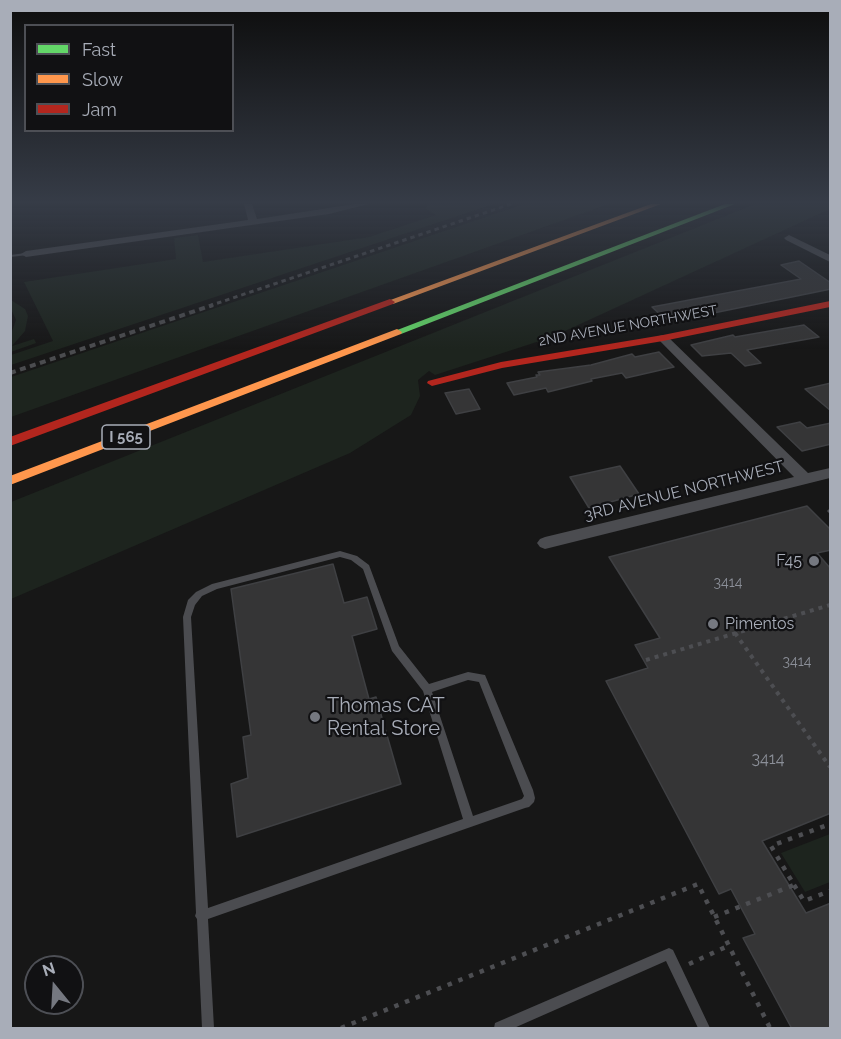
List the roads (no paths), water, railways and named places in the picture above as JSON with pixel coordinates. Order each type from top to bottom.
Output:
[{"type":"main road","name":"I 565","points":[[10,442],[525,252]]},
{"type":"main road","name":"I 565","points":[[10,482],[606,252]]},
{"type":"main road","name":"2ND AVENUE NORTHWEST","points":[[432,383],[501,365],[663,338],[831,304]]},
{"type":"street","points":[[26,254],[36,252]]},
{"type":"street","points":[[663,338],[806,480]]},
{"type":"street","name":"3RD AVENUE NORTHWEST","points":[[545,543],[831,473]]},
{"type":"lane","points":[[10,256],[26,254]]},
{"type":"lane","points":[[208,1029],[187,617],[191,603],[199,594],[215,586],[340,554],[354,558],[366,567],[395,648],[427,689],[470,823]]},
{"type":"lane","points":[[201,916],[470,823],[525,803],[530,798],[482,678],[468,676],[427,689]]},
{"type":"lane","points":[[500,1029],[669,954],[704,1029]]},
{"type":"railway","points":[[209,306],[367,252]]},
{"type":"railway","points":[[10,373],[213,305]]},
{"type":"place","name":"F45","points":[[814,561]]},
{"type":"place","name":"Pimentos","points":[[713,624]]},
{"type":"place","name":"Thomas CAT Rental Store","points":[[315,717]]}]
